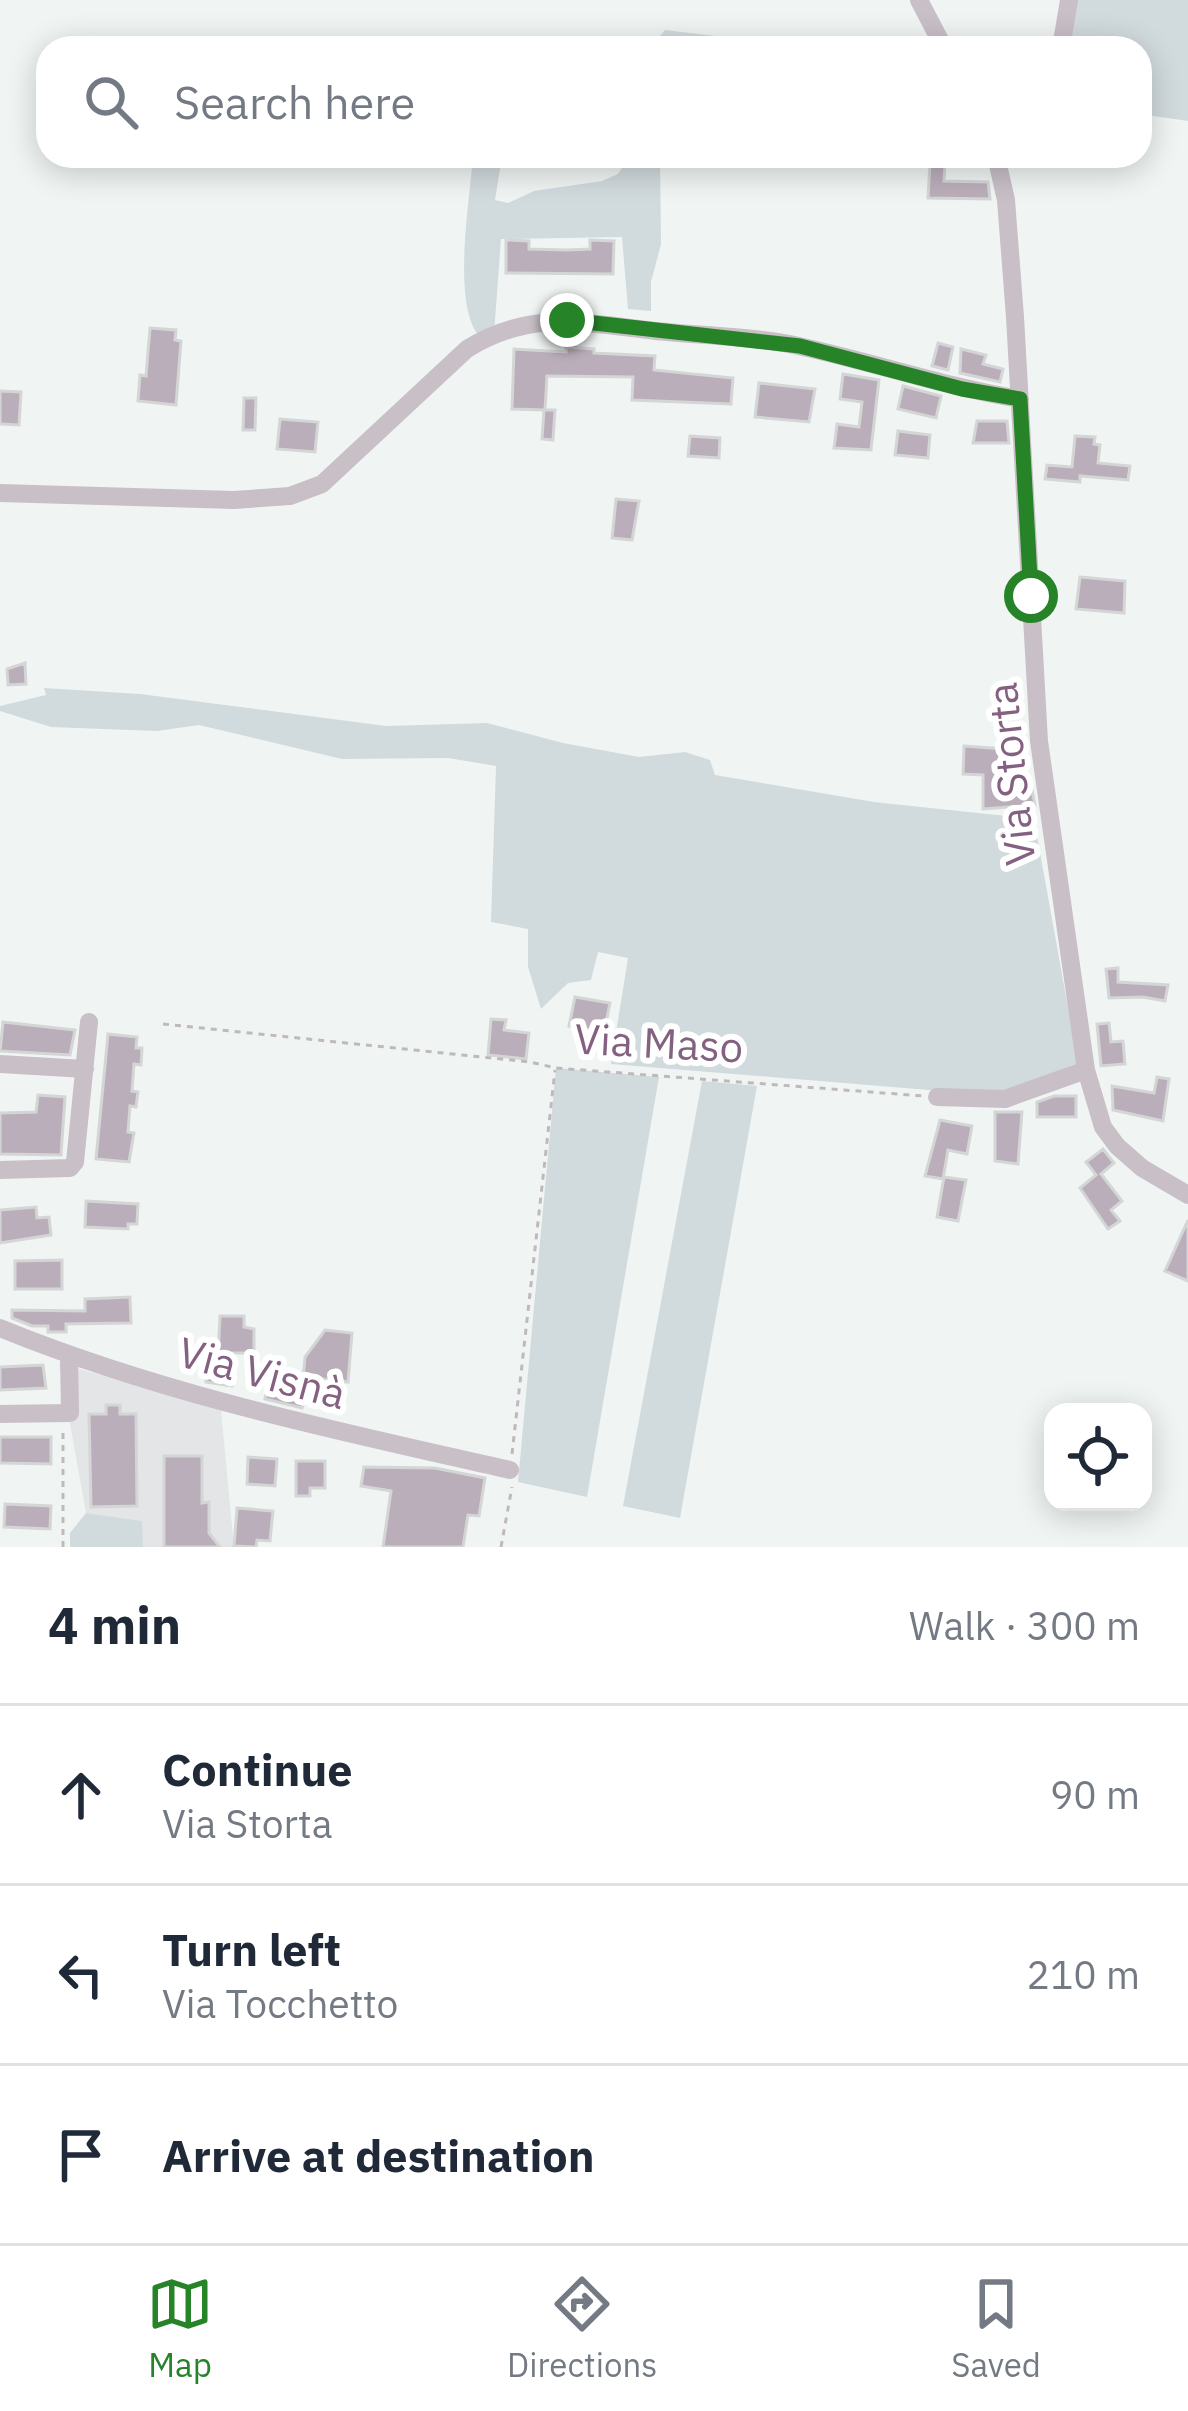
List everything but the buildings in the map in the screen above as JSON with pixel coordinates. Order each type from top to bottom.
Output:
[{"type":"street","points":[[919,0],[938,36]]},
{"type":"street","points":[[1063,36],[1069,0]]},
{"type":"street","name":"Via Storta","points":[[999,168],[1006,200],[1020,399],[1039,741],[1086,1070],[1100,1118],[1117,1146],[1142,1168],[1188,1195]]},
{"type":"street","points":[[0,493],[234,500],[290,496],[322,484],[467,349],[495,332],[532,322],[598,323],[800,346],[962,389],[1020,399]]},
{"type":"street","points":[[0,1171],[70,1168],[75,1162],[89,1022]]},
{"type":"street","points":[[0,1064],[85,1069]]},
{"type":"street","points":[[937,1097],[1005,1099],[1086,1070]]},
{"type":"street","name":"Via Visnà","points":[[0,1328],[69,1356],[281,1418],[510,1470]]},
{"type":"street","points":[[0,1414],[70,1413],[69,1356]]},
{"type":"path","points":[[163,1024],[556,1068]]},
{"type":"path","name":"Via Maso","points":[[501,1547],[512,1486],[510,1470],[556,1068],[937,1097]]},
{"type":"path","points":[[63,1413],[63,1547]]},
{"type":"shaded area","points":[[1069,0],[1188,0],[1188,121],[1152,116],[1152,36],[1063,36]]},
{"type":"shaded area","points":[[665,30],[715,36],[660,36]]},
{"type":"shaded area","points":[[472,168],[500,168],[495,200],[508,203],[534,191],[602,181],[622,168],[660,168],[661,244],[651,282],[651,311],[628,309],[622,237],[501,239],[494,334],[480,337],[466,302]]},
{"type":"shaded area","points":[[44,688],[140,694],[386,726],[487,723],[639,757],[685,752],[710,760],[715,775],[874,802],[1034,819],[1078,1063],[1005,1091],[941,1091],[611,1064],[628,958],[598,952],[591,980],[568,983],[541,1009],[528,967],[528,929],[491,922],[496,766],[448,758],[342,759],[199,725],[157,731],[51,727],[0,711],[0,706],[46,695]]},
{"type":"shaded area","points":[[556,1068],[659,1077],[587,1497],[518,1482]]},
{"type":"shaded area","points":[[702,1081],[757,1086],[680,1518],[623,1506]]},
{"type":"shaded area","points":[[59,1363],[221,1410],[234,1547],[143,1547],[141,1521],[86,1513]]},
{"type":"shaded area","points":[[86,1513],[142,1521],[143,1547],[70,1547],[70,1533]]},
{"type":"route","points":[[567,320],[800,346],[962,389],[1020,399],[1031,596]]}]
